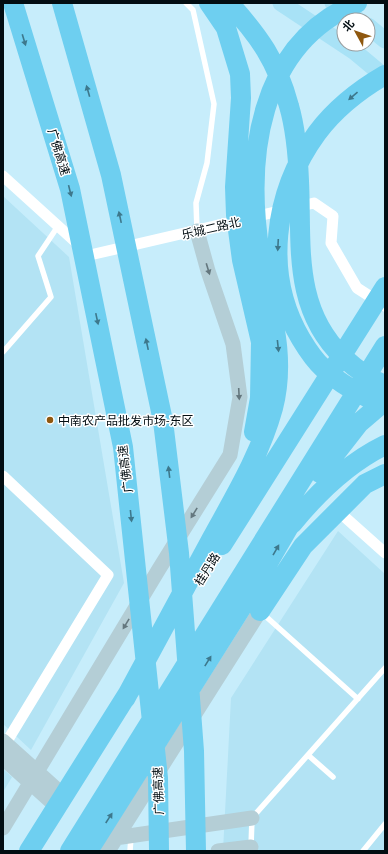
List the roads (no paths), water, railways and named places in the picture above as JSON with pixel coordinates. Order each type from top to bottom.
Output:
[{"type":"highway","name":"广佛高速","points":[[13,3],[70,189],[123,447],[158,778],[159,851]]},
{"type":"highway","points":[[62,3],[111,175],[163,421],[179,553],[194,743],[196,851]]},
{"type":"highway","points":[[125,699],[249,455],[258,413],[262,374],[261,342],[238,237],[235,187],[240,74],[226,28],[209,3]]},
{"type":"highway","points":[[229,3],[262,40],[275,63],[293,123],[299,180],[300,250],[302,274],[312,313],[321,331],[331,345],[362,372],[385,385]]},
{"type":"highway","points":[[125,699],[255,460],[269,420],[276,394],[279,354],[272,307],[261,256],[255,205],[254,174],[257,142],[264,114],[277,79],[289,59],[307,36],[332,16],[357,3]]},
{"type":"highway","points":[[385,76],[362,88],[339,108],[317,133],[305,152],[288,185],[279,224],[277,254],[281,290],[292,322],[308,349],[322,367],[343,384],[370,399],[385,405]]},
{"type":"highway","name":"桂丹路","points":[[29,851],[385,287]]},
{"type":"highway","points":[[253,605],[288,528],[351,419],[385,346]]},
{"type":"highway","points":[[70,851],[351,419],[385,401]]},
{"type":"highway","points":[[288,528],[312,500],[331,482],[373,451],[385,445]]},
{"type":"highway","points":[[88,851],[253,605],[303,546],[365,484],[385,474]]},
{"type":"main road","points":[[281,3],[355,52],[385,76]]},
{"type":"main road","points":[[333,3],[346,12]]},
{"type":"main road","points":[[376,33],[385,40]]},
{"type":"street","name":"乐城二路北","points":[[3,176],[90,255],[314,203],[333,216],[331,243],[357,288],[385,306]]},
{"type":"street","points":[[3,828],[158,569],[230,455],[240,397],[233,344],[208,271],[197,231]]},
{"type":"street","points":[[3,476],[108,575],[4,742],[34,778]]},
{"type":"street","points":[[338,511],[385,553]]},
{"type":"street","points":[[108,851],[253,605]]},
{"type":"street","points":[[3,758],[34,778],[60,800]]},
{"type":"street","points":[[115,838],[252,818]]},
{"type":"street","points":[[218,851],[251,849]]},
{"type":"lane","points":[[186,3],[193,10],[202,42],[214,104],[207,163],[196,203],[197,231]]},
{"type":"lane","points":[[3,352],[51,297],[38,256],[58,226]]},
{"type":"lane","points":[[253,605],[358,699]]},
{"type":"lane","points":[[251,849],[252,818],[385,668]]},
{"type":"lane","points":[[308,755],[333,777]]},
{"type":"lane","points":[[363,851],[385,825]]},
{"type":"lane","points":[[130,851],[131,836]]},
{"type":"place","name":"中南农产品批发市场-东区","points":[[50,420]]}]
